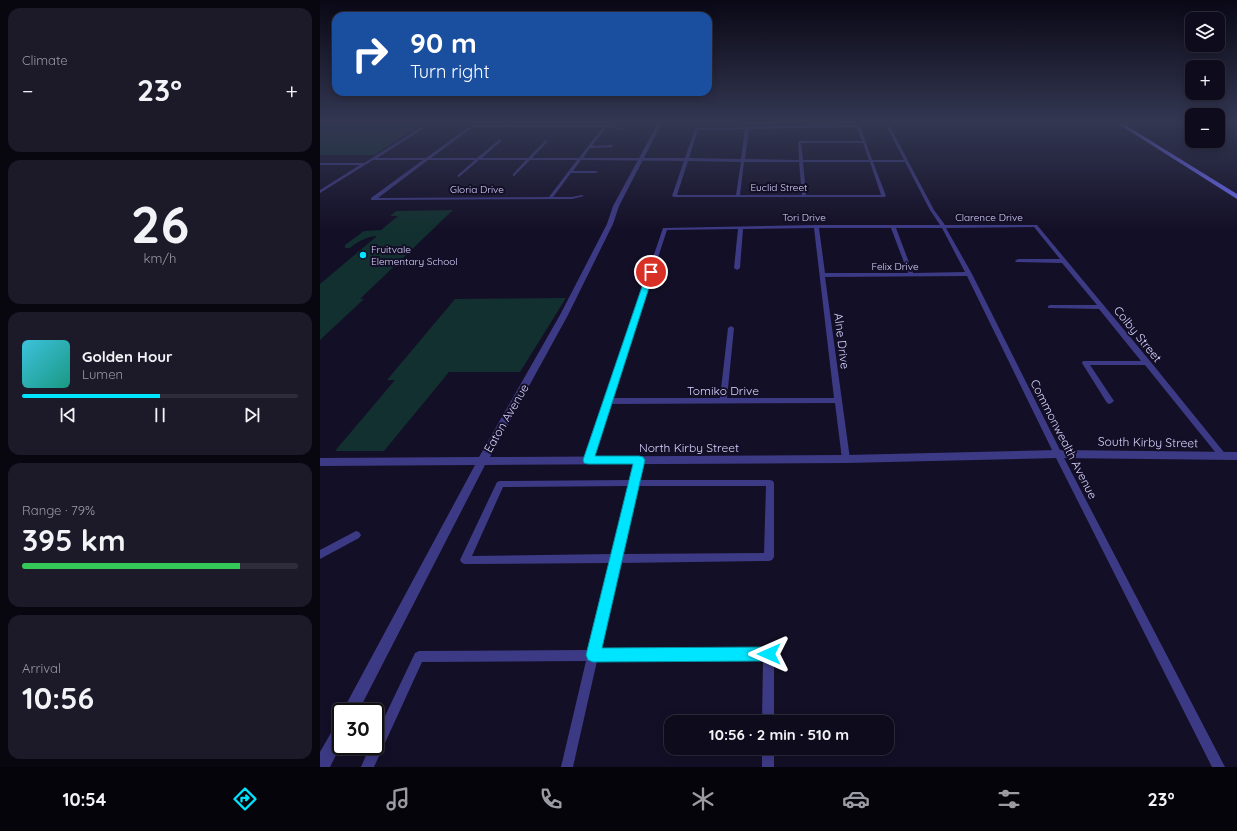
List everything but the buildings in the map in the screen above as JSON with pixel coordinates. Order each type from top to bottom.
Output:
[{"type":"main road","points":[[1177,159],[1237,197]]},
{"type":"main road","points":[[1182,159],[1237,193]]},
{"type":"street","points":[[320,192],[371,159],[906,161]]},
{"type":"street","points":[[459,176],[477,159]]},
{"type":"street","points":[[514,175],[529,159]]},
{"type":"street","points":[[550,198],[581,159]]},
{"type":"street","name":"Eaton Avenue","points":[[355,703],[482,461],[564,315],[610,224],[616,206],[641,159]]},
{"type":"street","name":"Gloria Drive","points":[[426,160],[373,199],[572,198],[582,196]]},
{"type":"street","name":"Euclid Street","points":[[686,160],[674,196],[884,196],[871,161]]},
{"type":"street","points":[[738,196],[743,161]]},
{"type":"street","points":[[801,161],[804,196]]},
{"type":"street","name":"Commonwealth Avenue","points":[[906,161],[969,274],[1058,454],[1220,767]]},
{"type":"street","points":[[320,164],[363,164]]},
{"type":"street","points":[[570,172],[596,172]]},
{"type":"street","name":"Tori Drive","points":[[608,401],[665,229],[816,226],[942,226]]},
{"type":"street","name":"Alne Drive","points":[[816,226],[846,459]]},
{"type":"street","points":[[893,226],[911,274]]},
{"type":"street","name":"Clarence Drive","points":[[942,226],[1035,226]]},
{"type":"street","name":"Colby Street","points":[[1035,226],[1223,456]]},
{"type":"street","points":[[737,268],[740,228]]},
{"type":"street","points":[[1018,261],[1064,261]]},
{"type":"street","name":"Felix Drive","points":[[822,275],[969,274]]},
{"type":"street","points":[[1050,307],[1102,307]]},
{"type":"street","points":[[723,400],[731,328]]},
{"type":"street","points":[[1110,401],[1085,364],[1148,363]]},
{"type":"street","name":"Tomiko Drive","points":[[608,401],[838,400]]},
{"type":"street","points":[[588,460],[608,401]]},
{"type":"street","name":"North Kirby Street","points":[[320,462],[846,459],[1058,454]]},
{"type":"street","name":"South Kirby Street","points":[[1058,454],[1237,456]]},
{"type":"street","points":[[567,767],[639,460]]},
{"type":"street","points":[[770,483],[769,557],[616,558],[465,560],[500,484],[770,483]]},
{"type":"street","points":[[320,555],[356,534]]},
{"type":"street","points":[[367,767],[419,657],[769,654],[768,715]]},
{"type":"street","points":[[321,767],[332,746]]},
{"type":"street","points":[[768,755],[768,767]]},
{"type":"green space","name":"Fruitvale Elementary School","points":[[453,210],[360,299],[364,299],[320,340],[320,284],[377,236],[363,240],[350,248],[345,248],[345,245],[364,231],[381,230],[398,216],[390,216],[396,211]]},
{"type":"green space","points":[[566,298],[520,372],[449,372],[384,451],[335,451],[395,380],[387,380],[455,299]]},
{"type":"place","name":"Fruitvale Elementary School","points":[[363,255]]},
{"type":"route","points":[[651,272],[588,460],[639,460],[593,655],[769,654]]}]
